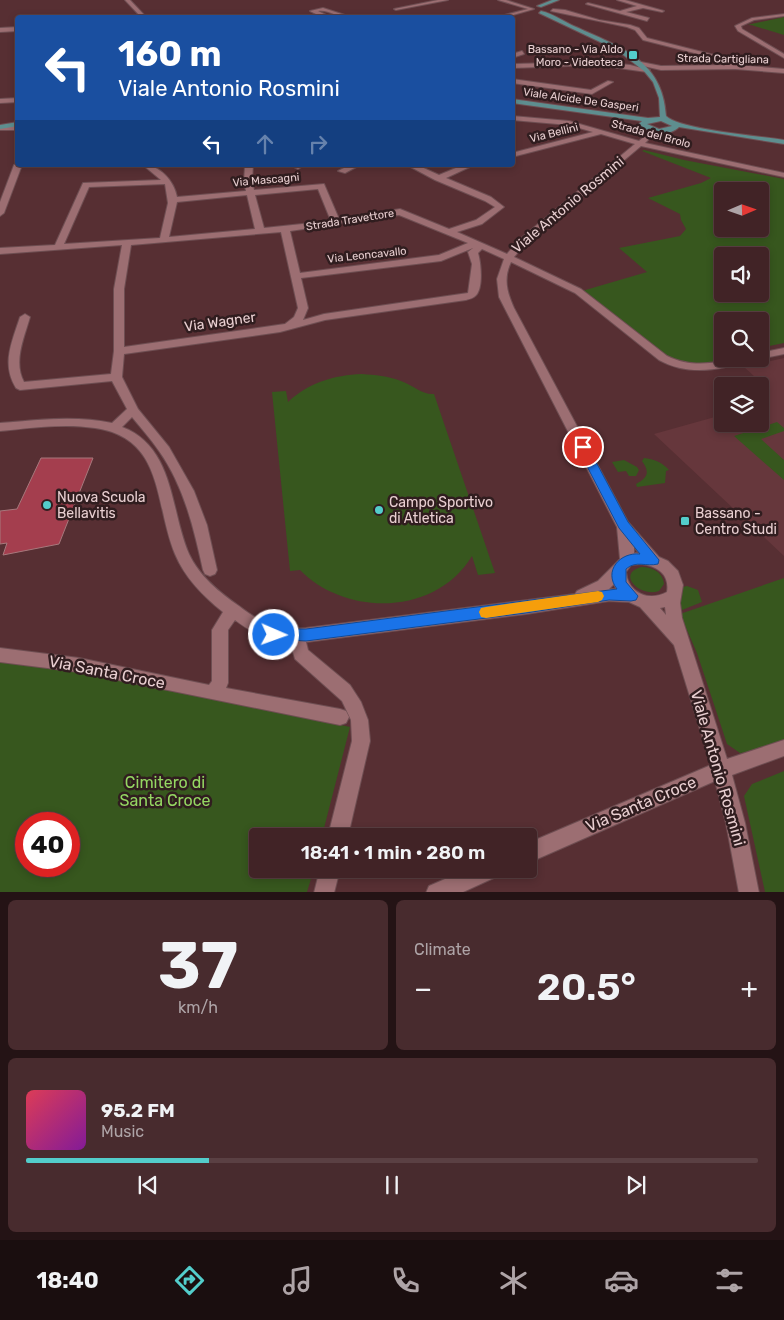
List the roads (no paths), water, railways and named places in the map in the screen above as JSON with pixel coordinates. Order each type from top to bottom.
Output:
[{"type":"main road","points":[[536,9],[553,6]]},
{"type":"main road","points":[[536,9],[553,6]]},
{"type":"main road","points":[[553,6],[554,17]]},
{"type":"main road","points":[[536,9],[608,42],[632,57],[648,71],[658,86],[664,107],[663,116],[671,125]]},
{"type":"main road","name":"Viale Alcide De Gasperi","points":[[515,103],[649,121],[784,146]]},
{"type":"main road","name":"Viale Alcide De Gasperi","points":[[515,103],[649,121]]},
{"type":"main road","points":[[649,121],[664,107]]},
{"type":"main road","points":[[649,121],[664,107]]},
{"type":"main road","points":[[664,107],[681,119],[711,131]]},
{"type":"main road","points":[[0,126],[15,123]]},
{"type":"main road","name":"Viale Alcide De Gasperi","points":[[662,131],[671,125],[784,142]]},
{"type":"street","points":[[128,0],[142,15]]},
{"type":"street","points":[[396,9],[446,0]]},
{"type":"street","points":[[500,0],[523,8],[536,9]]},
{"type":"street","points":[[619,0],[662,11]]},
{"type":"street","points":[[678,0],[690,3]]},
{"type":"street","points":[[588,4],[647,19]]},
{"type":"street","points":[[553,6],[595,20],[637,29],[645,39],[728,60],[735,67]]},
{"type":"street","points":[[595,20],[643,6]]},
{"type":"street","points":[[503,15],[523,8]]},
{"type":"street","points":[[322,15],[312,11],[323,9],[340,15]]},
{"type":"street","points":[[784,15],[741,23],[738,26],[750,30],[784,56]]},
{"type":"street","points":[[0,30],[15,29]]},
{"type":"street","points":[[515,55],[522,53]]},
{"type":"street","points":[[620,65],[631,62],[632,57]]},
{"type":"street","name":"Strada Cartigliana","points":[[515,66],[584,63],[620,65],[648,71],[661,68]]},
{"type":"street","name":"Strada Cartigliana","points":[[640,64],[661,68],[735,67],[784,71]]},
{"type":"street","points":[[515,81],[592,92],[610,82]]},
{"type":"street","points":[[0,101],[15,100]]},
{"type":"street","name":"Strada del Brolo","points":[[515,118],[569,123],[686,156],[784,175]]},
{"type":"street","name":"Viale Antonio Rosmini","points":[[662,131],[649,121],[641,144],[523,241],[508,257],[503,267],[501,281],[506,302],[623,525],[653,560],[662,564],[674,578],[676,585],[672,606],[738,832],[749,892]]},
{"type":"street","points":[[0,126],[15,128]]},
{"type":"street","name":"Via Bellini","points":[[515,153],[602,132]]},
{"type":"street","points":[[0,213],[17,167]]},
{"type":"street","points":[[149,167],[168,182],[172,190],[173,200],[164,240]]},
{"type":"street","points":[[249,167],[248,182],[260,231]]},
{"type":"street","points":[[342,171],[351,167]]},
{"type":"street","points":[[415,167],[488,199],[500,207],[479,222],[449,232]]},
{"type":"street","points":[[438,178],[464,167]]},
{"type":"street","points":[[58,248],[86,185],[168,182]]},
{"type":"street","name":"Via Mascagni","points":[[173,200],[321,186],[336,222]]},
{"type":"street","name":"Strada Travettore","points":[[0,251],[127,243],[285,229],[400,212],[508,257],[578,291],[675,366],[703,368],[714,366]]},
{"type":"street","points":[[285,229],[303,308],[298,319],[288,327]]},
{"type":"street","points":[[127,243],[119,288],[119,351],[116,377],[133,410],[165,450],[185,487],[200,525],[210,570]]},
{"type":"street","name":"Via Leoncavallo","points":[[441,258],[477,245]]},
{"type":"street","name":"Via Wagner","points":[[119,351],[288,327],[324,317],[470,295],[474,291],[476,260],[473,252],[477,245]]},
{"type":"street","name":"Via Leoncavallo","points":[[297,281],[441,258],[464,257],[476,260]]},
{"type":"street","points":[[303,308],[312,314],[324,317]]},
{"type":"street","points":[[25,317],[15,350],[13,372],[20,386],[116,377]]},
{"type":"street","points":[[769,354],[784,351]]},
{"type":"street","points":[[114,428],[133,410]]},
{"type":"street","points":[[0,427],[64,422],[114,428],[132,436],[150,452],[156,462],[177,541],[189,568],[205,586],[233,611],[267,632],[283,636],[296,636],[609,594],[631,596]]},
{"type":"street","points":[[166,498],[178,493],[185,487]]},
{"type":"street","name":"Viale Antonio Rosmini","points":[[623,525],[626,538],[620,584],[631,596],[646,603],[682,645]]},
{"type":"street","points":[[574,600],[603,584],[623,565],[643,558],[653,560]]},
{"type":"street","points":[[646,603],[658,603],[673,596]]},
{"type":"street","points":[[214,693],[220,683],[220,630],[233,611]]},
{"type":"street","points":[[296,636],[301,654],[344,690],[350,697],[360,717],[361,741],[340,828]]},
{"type":"street","name":"Via Santa Croce","points":[[0,655],[79,664],[214,693],[340,717]]},
{"type":"street","name":"Via Santa Croce","points":[[537,849],[721,770],[784,748]]},
{"type":"street","points":[[324,892],[328,878]]},
{"type":"street","points":[[436,892],[469,878]]},
{"type":"place","name":"Bassano - Via Aldo Moro - Videoteca","points":[[633,55]]},
{"type":"place","name":"Nuova Scuola Bellavitis","points":[[47,505]]},
{"type":"place","name":"Campo Sportivo di Atletica","points":[[379,510]]},
{"type":"place","name":"Bassano - Centro Studi","points":[[685,521]]},
{"type":"park label","name":"Cimitero di Santa Croce","points":[[165,791]]}]
